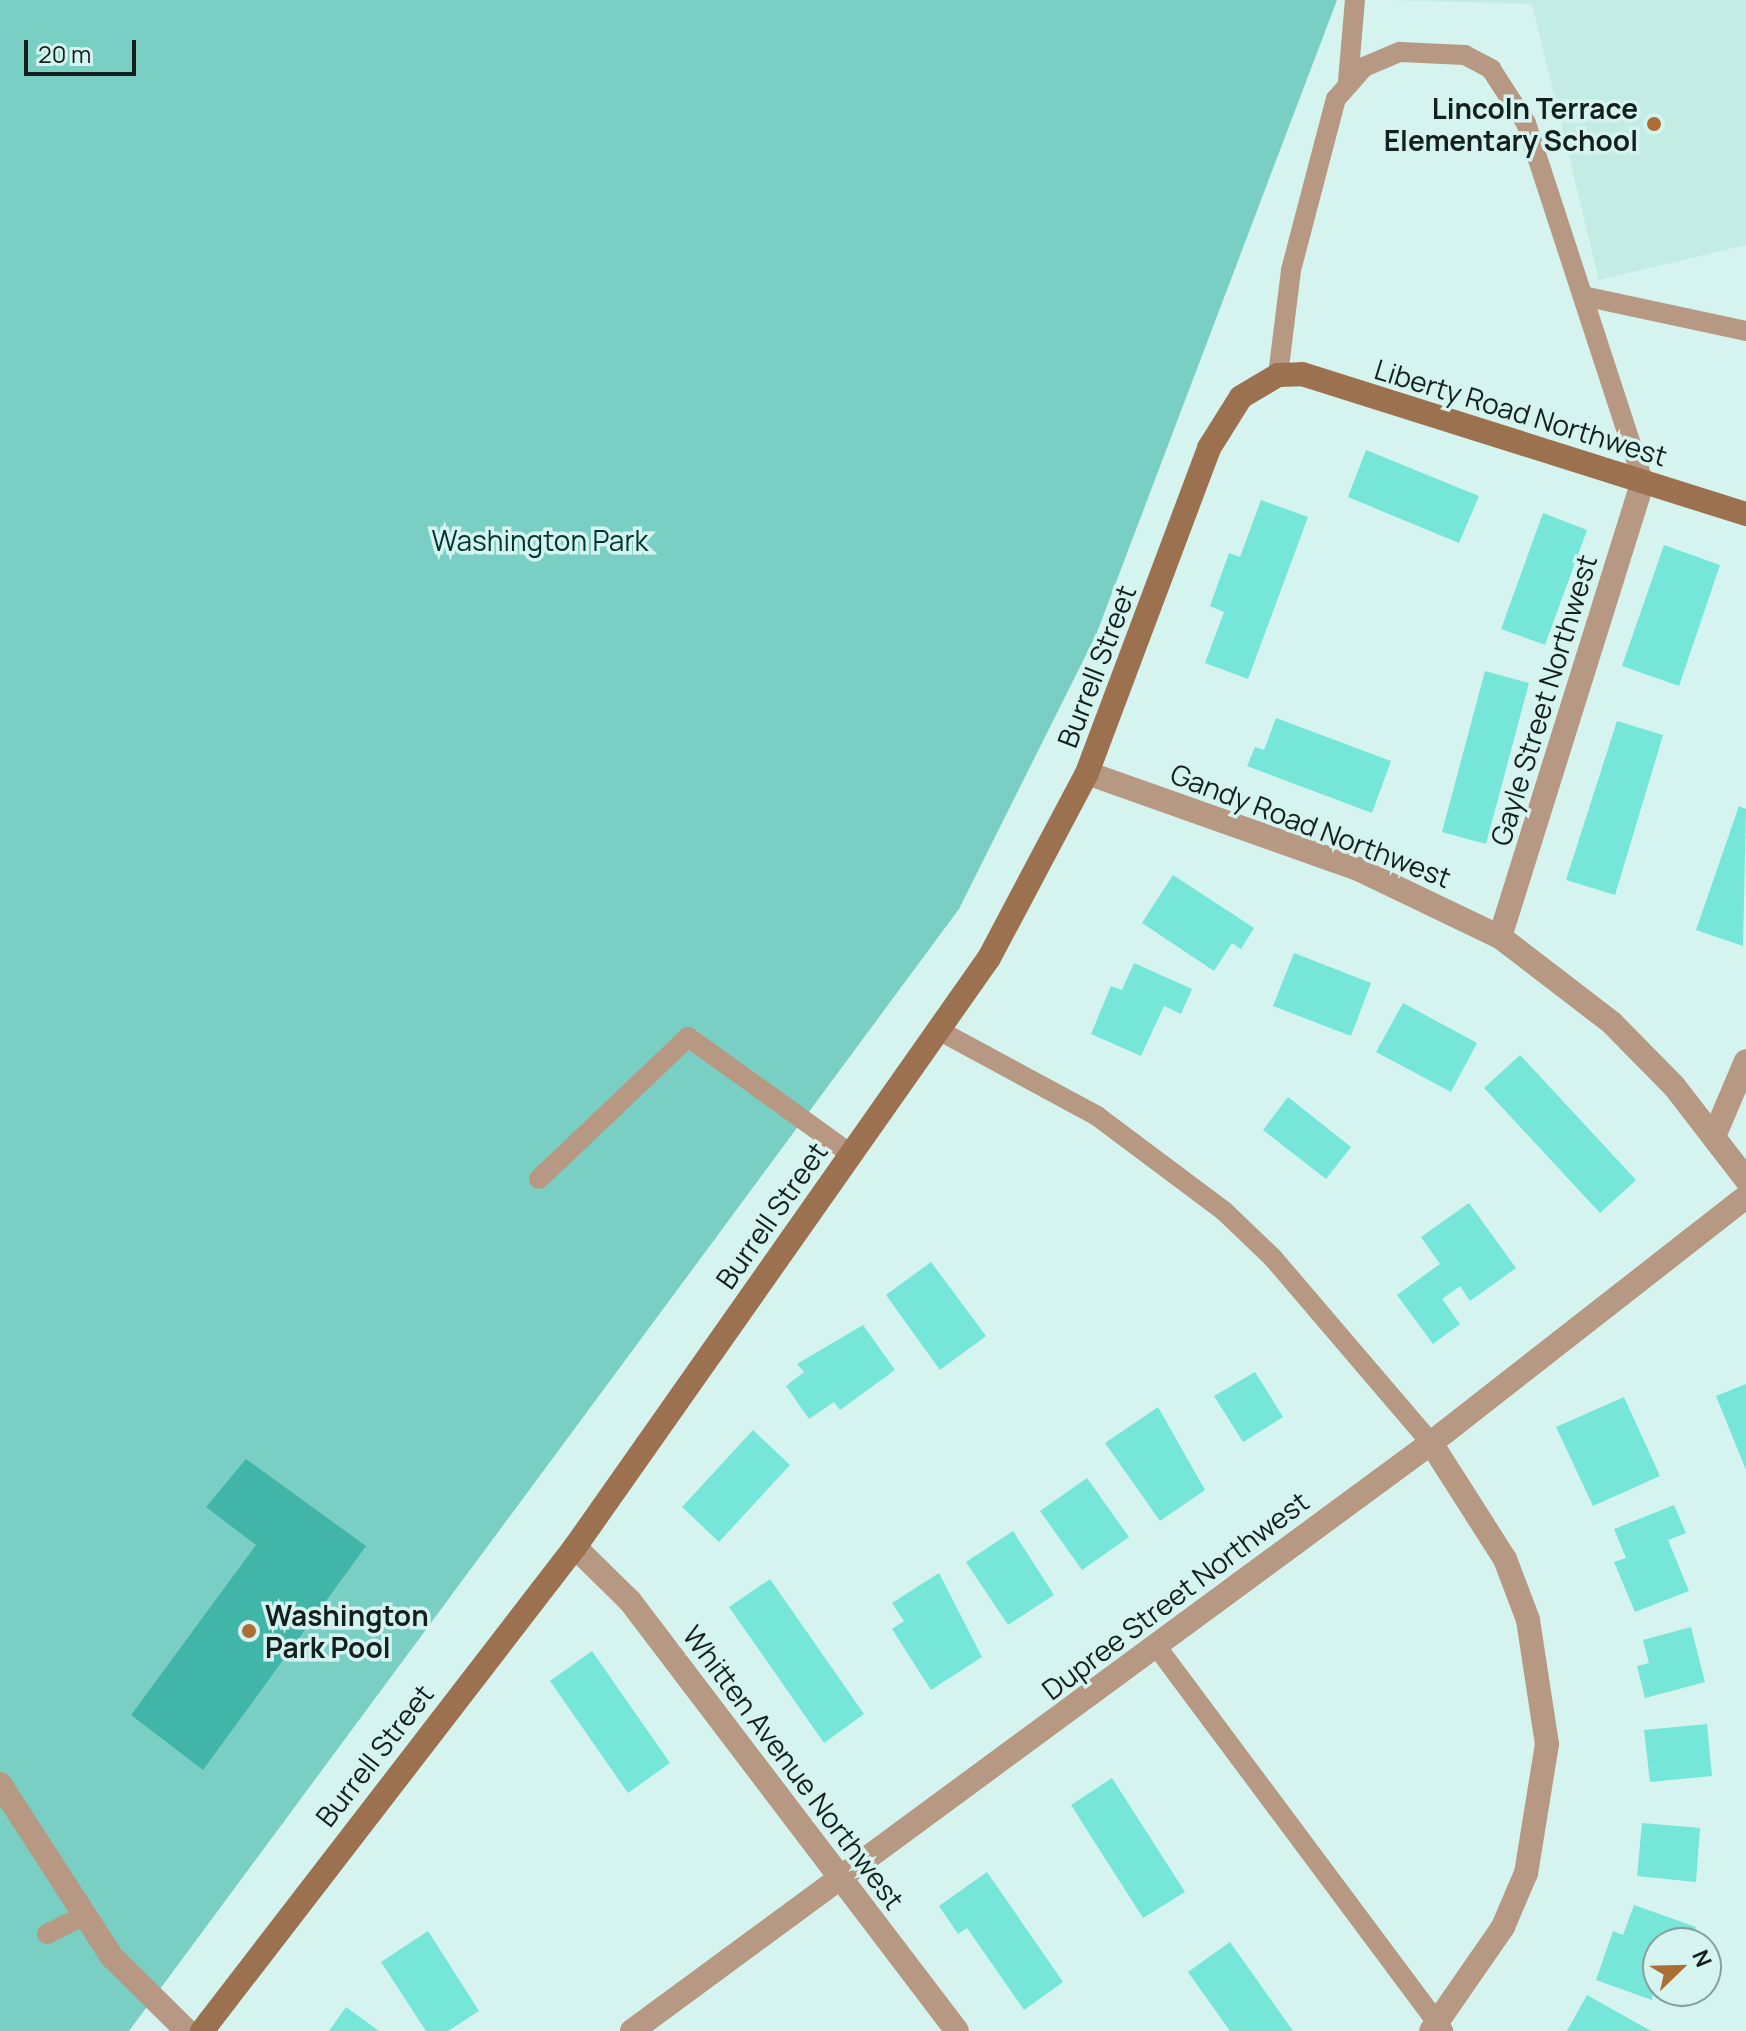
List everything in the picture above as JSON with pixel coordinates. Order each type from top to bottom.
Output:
[{"type":"street","name":"Liberty Road Northwest","points":[[1278,375],[1302,374],[1746,514]]},
{"type":"street","name":"Burrell Street","points":[[202,2031],[575,1547],[989,958],[1087,773],[1209,448],[1241,397],[1278,375]]},
{"type":"street","name":"Gayle Street Northwest","points":[[1500,937],[1643,481]]},
{"type":"street","name":"Gandy Road Northwest","points":[[1087,773],[1358,869],[1500,937],[1612,1023],[1715,1134],[1746,1179]]},
{"type":"street","points":[[1715,1134],[1746,1061]]},
{"type":"street","name":"Dupree Street Northwest","points":[[632,2031],[1431,1443],[1746,1197]]},
{"type":"street","points":[[1431,1443],[1505,1559],[1531,1633],[1547,1744],[1526,1873],[1503,1927],[1437,2029]]},
{"type":"street","name":"Whitten Avenue Northwest","points":[[575,1547],[630,1601],[957,2031]]},
{"type":"street","points":[[0,1784],[112,1957],[187,2031]]},
{"type":"lane","points":[[1348,81],[1355,0]]},
{"type":"lane","points":[[1278,375],[1291,270],[1336,99],[1348,81],[1400,52],[1436,48],[1491,69],[1526,123],[1643,481]]},
{"type":"lane","points":[[1583,296],[1746,331]]},
{"type":"lane","points":[[940,1031],[1097,1116],[1224,1211],[1312,1301],[1431,1443]]},
{"type":"lane","points":[[539,1179],[688,1037],[851,1154]]},
{"type":"lane","points":[[1157,1647],[1437,2029]]},
{"type":"lane","points":[[47,1934],[85,1915]]},
{"type":"shaded area","name":"Lincoln Terrace Elementary School","points":[[1389,0],[1746,0],[1746,245],[1599,280],[1532,4]]},
{"type":"shaded area","name":"Washington Park Pool","points":[[246,1459],[366,1546],[203,1770],[131,1715],[256,1545],[206,1507]]},
{"type":"green space","name":"Washington Park","points":[[0,0],[1337,0],[1096,635],[959,909],[129,2031],[0,2031]]},
{"type":"building","points":[[1366,450],[1479,496],[1459,543],[1348,497]]},
{"type":"building","points":[[1261,500],[1308,517],[1248,679],[1205,663],[1224,612],[1210,606],[1229,553],[1240,557]]},
{"type":"building","points":[[1543,513],[1587,530],[1545,645],[1501,629]]},
{"type":"building","points":[[1664,545],[1720,565],[1679,686],[1622,666]]},
{"type":"building","points":[[1485,671],[1529,683],[1486,844],[1442,832]]},
{"type":"building","points":[[1276,718],[1391,761],[1372,813],[1247,766],[1255,747],[1264,750]]},
{"type":"building","points":[[1617,721],[1663,735],[1615,895],[1566,880]]},
{"type":"building","points":[[1739,806],[1746,809],[1743,946],[1696,930]]},
{"type":"building","points":[[1173,875],[1254,928],[1241,949],[1232,943],[1214,971],[1142,923]]},
{"type":"building","points":[[1294,953],[1371,983],[1351,1036],[1273,1006]]},
{"type":"building","points":[[1134,963],[1192,989],[1181,1014],[1164,1006],[1141,1056],[1091,1034],[1111,986],[1122,990]]},
{"type":"building","points":[[1403,1003],[1477,1043],[1451,1092],[1376,1052]]},
{"type":"building","points":[[1520,1055],[1636,1180],[1600,1213],[1484,1088]]},
{"type":"building","points":[[1288,1097],[1351,1147],[1326,1179],[1263,1130]]},
{"type":"building","points":[[1469,1203],[1516,1268],[1470,1301],[1460,1286],[1442,1299],[1460,1324],[1433,1344],[1397,1295],[1440,1264],[1421,1237]]},
{"type":"building","points":[[931,1262],[986,1336],[940,1370],[886,1295]]},
{"type":"building","points":[[863,1325],[895,1370],[840,1410],[834,1402],[809,1419],[786,1386],[804,1372],[797,1364]]},
{"type":"building","points":[[1255,1372],[1283,1417],[1243,1442],[1214,1396]]},
{"type":"building","points":[[1746,1384],[1746,1470],[1716,1396]]},
{"type":"building","points":[[1624,1397],[1660,1476],[1593,1506],[1556,1427]]},
{"type":"building","points":[[1158,1407],[1205,1490],[1160,1521],[1105,1443]]},
{"type":"building","points":[[753,1430],[790,1465],[719,1542],[682,1507]]},
{"type":"building","points":[[1087,1478],[1129,1537],[1082,1570],[1040,1511]]},
{"type":"building","points":[[1674,1505],[1686,1533],[1668,1540],[1689,1591],[1635,1612],[1614,1562],[1626,1558],[1614,1529]]},
{"type":"building","points":[[1013,1531],[1054,1595],[1008,1625],[966,1562]]},
{"type":"building","points":[[939,1573],[982,1657],[931,1690],[892,1629],[904,1621],[892,1603]]},
{"type":"building","points":[[770,1579],[864,1714],[824,1743],[729,1607]]},
{"type":"building","points":[[1691,1627],[1705,1682],[1645,1698],[1637,1666],[1649,1663],[1643,1640]]},
{"type":"building","points":[[592,1651],[670,1763],[628,1793],[550,1681]]},
{"type":"building","points":[[1707,1724],[1712,1776],[1650,1782],[1644,1730]]},
{"type":"building","points":[[1112,1778],[1185,1892],[1143,1918],[1071,1805]]},
{"type":"building","points":[[1642,1823],[1700,1828],[1696,1882],[1637,1876]]},
{"type":"building","points":[[987,1872],[1063,1982],[1024,2010],[967,1928],[958,1934],[939,1906]]},
{"type":"building","points":[[1634,1905],[1696,1927],[1642,1927],[1642,1996],[1596,1980],[1613,1931],[1623,1935]]},
{"type":"building","points":[[428,1931],[479,2011],[448,2031],[426,2031],[381,1962]]},
{"type":"building","points":[[1230,1942],[1293,2031],[1230,2031],[1188,1972]]},
{"type":"building","points":[[1587,1995],[1651,2031],[1567,2031]]},
{"type":"building","points":[[346,2007],[379,2031],[329,2031]]},
{"type":"place","name":"Lincoln Terrace Elementary School","points":[[1654,124]]},
{"type":"place","name":"Washington Park Pool","points":[[249,1631]]}]
